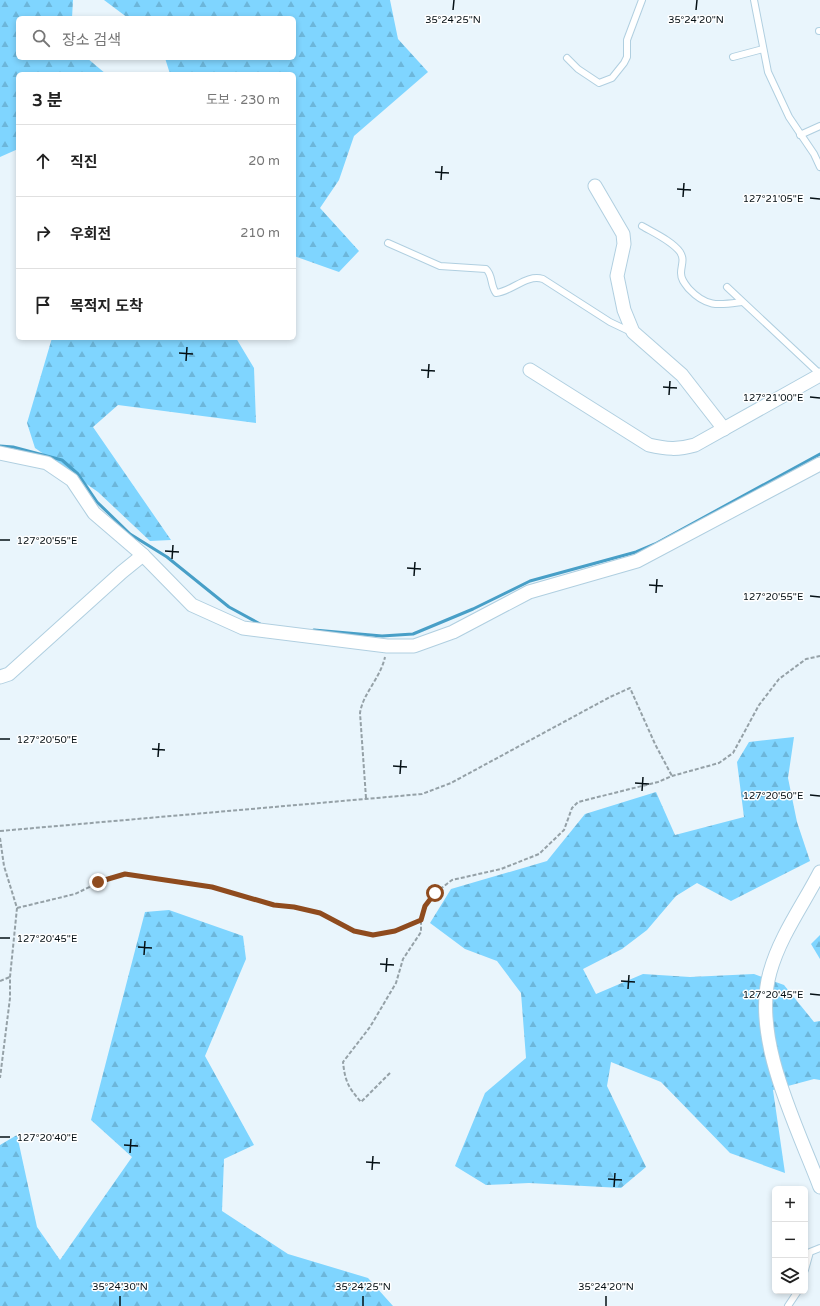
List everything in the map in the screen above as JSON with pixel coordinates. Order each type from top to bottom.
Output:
[{"type":"street","points":[[595,186],[623,234],[624,244],[617,276],[624,310],[633,332],[682,375],[724,429]]},
{"type":"street","points":[[530,370],[649,445],[666,449],[683,449],[695,446],[820,374]]},
{"type":"street","points":[[0,453],[47,463],[72,480],[94,513],[143,555],[192,605],[243,628],[387,646],[414,646],[453,632],[529,592],[637,561],[820,464]]},
{"type":"street","points":[[0,677],[9,674],[122,572],[143,555]]},
{"type":"street","points":[[820,872],[780,944],[770,972],[765,1004],[766,1028],[770,1048],[788,1102],[820,1187]]},
{"type":"lane","points":[[567,58],[578,69],[599,84],[612,78],[620,70],[626,57],[627,40],[642,0]]},
{"type":"lane","points":[[754,0],[768,72],[789,117],[814,154],[820,167]]},
{"type":"lane","points":[[734,57],[763,49]]},
{"type":"lane","points":[[800,135],[820,126]]},
{"type":"lane","points":[[642,226],[676,248],[681,254],[683,262],[681,273],[684,283],[696,296],[708,303],[717,305],[742,302]]},
{"type":"lane","points":[[388,243],[440,266],[486,269],[489,272],[492,287],[496,293],[504,292],[531,278],[543,279],[610,322],[633,332]]},
{"type":"lane","points":[[727,287],[820,374]]},
{"type":"lane","points":[[808,1259],[810,1252],[820,1248]]},
{"type":"lane","points":[[788,1306],[796,1294]]},
{"type":"path","points":[[366,798],[360,713],[361,705],[382,670],[387,646]]},
{"type":"path","points":[[390,1073],[361,1102],[350,1089],[344,1078],[343,1062],[370,1027],[396,982],[404,959],[421,932],[421,920],[425,906],[435,893],[452,880],[501,869],[539,854],[564,830],[572,808],[578,802],[658,782],[672,776],[719,763],[733,753],[759,705],[778,679],[806,659],[820,656]]},
{"type":"path","points":[[0,832],[422,794],[451,783],[630,688],[655,744],[672,776]]},
{"type":"path","points":[[0,838],[4,866],[17,908],[10,978],[10,998],[0,1078]]},
{"type":"path","points":[[17,908],[75,894],[110,877],[125,874],[212,887],[274,905],[314,911],[354,931],[373,935],[395,931],[421,920]]},
{"type":"path","points":[[0,981],[10,978]]},
{"type":"green space","points":[[0,0],[73,0],[72,16],[16,16],[16,60],[89,60],[104,72],[16,72],[16,150],[0,157]]},
{"type":"green space","points":[[104,0],[390,0],[398,39],[428,72],[354,136],[339,180],[320,208],[359,251],[339,272],[296,257],[296,72],[169,72],[166,60],[296,60],[296,16],[125,16]]},
{"type":"green space","points":[[51,340],[237,340],[254,368],[256,423],[118,405],[93,427],[171,540],[150,541],[98,492],[35,448],[27,423]]},
{"type":"green space","points":[[794,737],[788,778],[797,822],[810,861],[731,901],[697,883],[676,896],[647,930],[622,949],[583,969],[596,994],[643,974],[690,977],[754,974],[784,985],[814,1022],[820,1021],[820,1080],[814,1079],[773,1090],[785,1173],[730,1153],[661,1082],[611,1062],[607,1086],[646,1167],[621,1188],[529,1183],[486,1185],[455,1166],[485,1093],[526,1058],[521,993],[497,961],[465,949],[430,923],[451,889],[547,861],[585,814],[656,792],[675,835],[744,817],[737,762],[749,742]]},
{"type":"green space","points":[[169,910],[243,936],[246,959],[205,1056],[254,1145],[224,1159],[222,1211],[288,1254],[368,1278],[393,1306],[0,1306],[0,1145],[17,1135],[37,1227],[60,1260],[132,1157],[91,1120],[145,912]]},
{"type":"green space","points":[[820,935],[820,959],[811,944]]},
{"type":"waterway","points":[[0,446],[13,447],[62,460],[78,474],[97,502],[130,534],[167,557],[229,607],[262,625]]},
{"type":"waterway","points":[[314,630],[382,636],[413,634],[473,609],[530,581],[636,552],[655,544],[820,454]]},
{"type":"route","points":[[98,882],[110,877],[125,874],[212,887],[274,905],[294,907],[320,913],[354,931],[373,935],[395,931],[421,920],[425,906],[435,893]]}]
